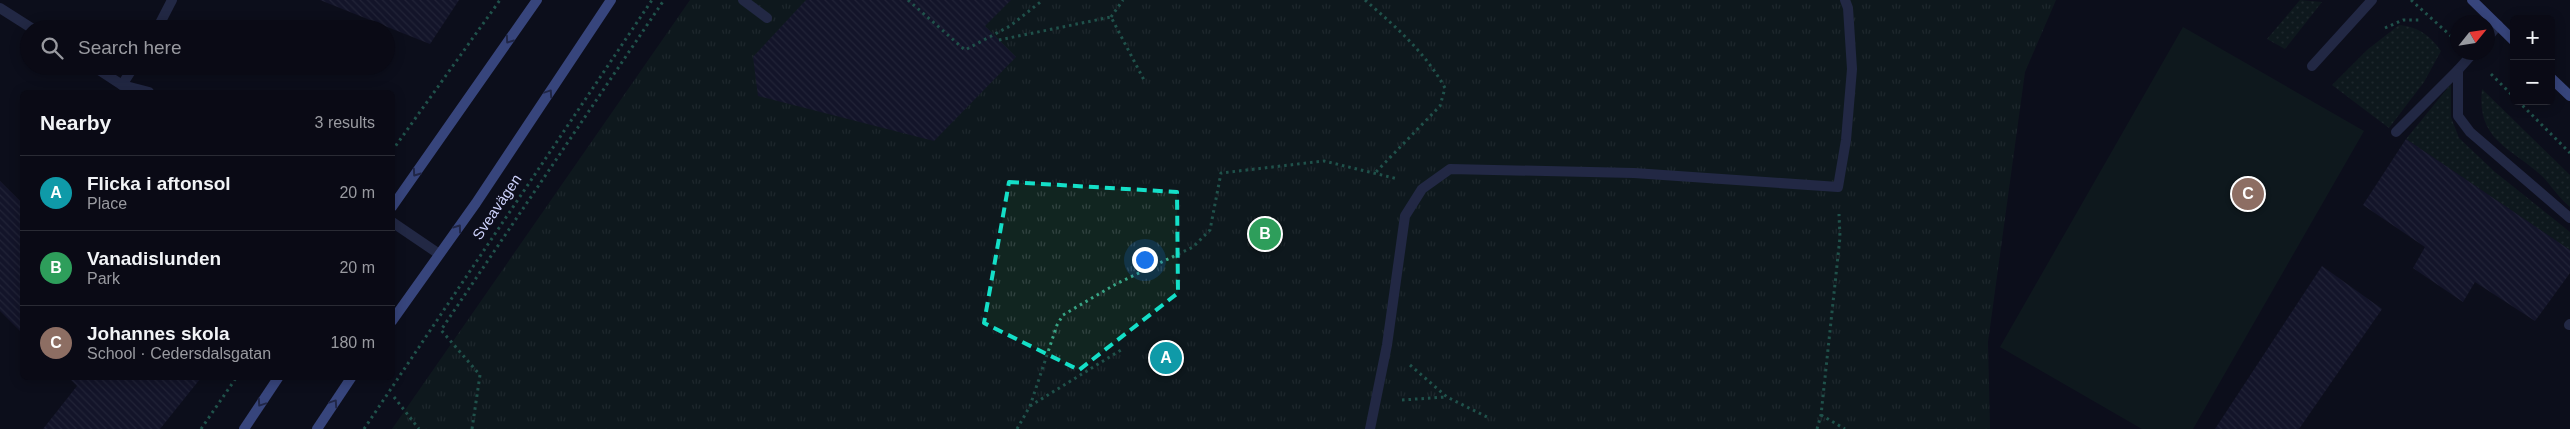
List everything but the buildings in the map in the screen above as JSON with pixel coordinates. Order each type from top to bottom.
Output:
[{"type":"main road","points":[[395,203],[537,0]]},
{"type":"main road","name":"Sveavägen","points":[[397,307],[476,203],[610,0]]},
{"type":"main road","points":[[2472,0],[2510,37]]},
{"type":"main road","points":[[2555,82],[2570,96]]},
{"type":"main road","points":[[244,429],[277,380]]},
{"type":"main road","points":[[316,429],[351,380]]},
{"type":"street","points":[[162,20],[172,0]]},
{"type":"street","points":[[743,0],[767,18]]},
{"type":"street","points":[[1370,429],[1387,344],[1405,216],[1422,189],[1450,169],[1634,173],[1838,187],[1846,140],[1852,69],[1848,8],[1845,0]]},
{"type":"street","points":[[2312,66],[2372,0]]},
{"type":"street","points":[[0,8],[20,20]]},
{"type":"street","points":[[2495,29],[2498,25]]},
{"type":"street","points":[[2396,132],[2467,60]]},
{"type":"street","points":[[2458,70],[2458,116],[2470,132],[2570,218]]},
{"type":"street","points":[[106,75],[125,89],[130,75]]},
{"type":"street","points":[[395,224],[439,254]]},
{"type":"path","points":[[395,147],[500,0]]},
{"type":"path","name":"Sveavägen","points":[[364,429],[652,0]]},
{"type":"path","name":"Sveavägen","points":[[472,429],[480,375],[441,330],[664,0]]},
{"type":"path","points":[[908,0],[965,50],[1010,26],[1043,0]]},
{"type":"path","points":[[999,40],[1111,17],[1123,0]]},
{"type":"path","points":[[1017,429],[1030,406],[1057,325],[1063,315],[1116,284],[1193,247],[1210,230],[1221,173],[1324,162],[1374,173],[1440,106],[1445,88],[1434,69],[1410,39],[1365,0]]},
{"type":"path","points":[[2410,0],[2450,35]]},
{"type":"path","points":[[1111,17],[1144,80]]},
{"type":"path","points":[[2522,105],[2570,153]]},
{"type":"path","points":[[1817,429],[1821,415],[1840,237],[1838,187]]},
{"type":"path","points":[[1387,344],[1446,397],[1488,417]]},
{"type":"path","points":[[1030,406],[1122,350]]},
{"type":"path","points":[[201,429],[235,380]]},
{"type":"path","points":[[394,397],[419,429]]},
{"type":"path","points":[[1377,401],[1446,397]]},
{"type":"path","points":[[1821,415],[1845,429]]},
{"type":"highlighted area","points":[[1009,182],[1177,192],[1178,293],[1079,370],[984,323]]},
{"type":"green space","points":[[690,0],[2056,0],[2025,72],[1988,342],[1990,429],[392,429]]},
{"type":"green space","points":[[2300,0],[2322,2],[2285,49],[2267,39]]},
{"type":"green space","points":[[2399,25],[2423,33],[2441,51],[2424,82],[2389,128],[2332,85],[2367,50]]},
{"type":"green space","points":[[2183,27],[2364,131],[2193,429],[2142,429],[2000,347]]},
{"type":"green space","points":[[2451,84],[2451,117],[2459,138],[2495,172],[2570,232],[2570,250],[2406,139]]},
{"type":"green space","points":[[2482,89],[2570,175],[2570,207],[2544,178],[2509,151],[2491,133],[2485,121],[2482,107]]},
{"type":"place","name":"Johannes skola","points":[[2248,194]]},
{"type":"place","name":"Vanadislunden","points":[[1265,234]]},
{"type":"place","name":"Flicka i aftonsol","points":[[1166,358]]}]
